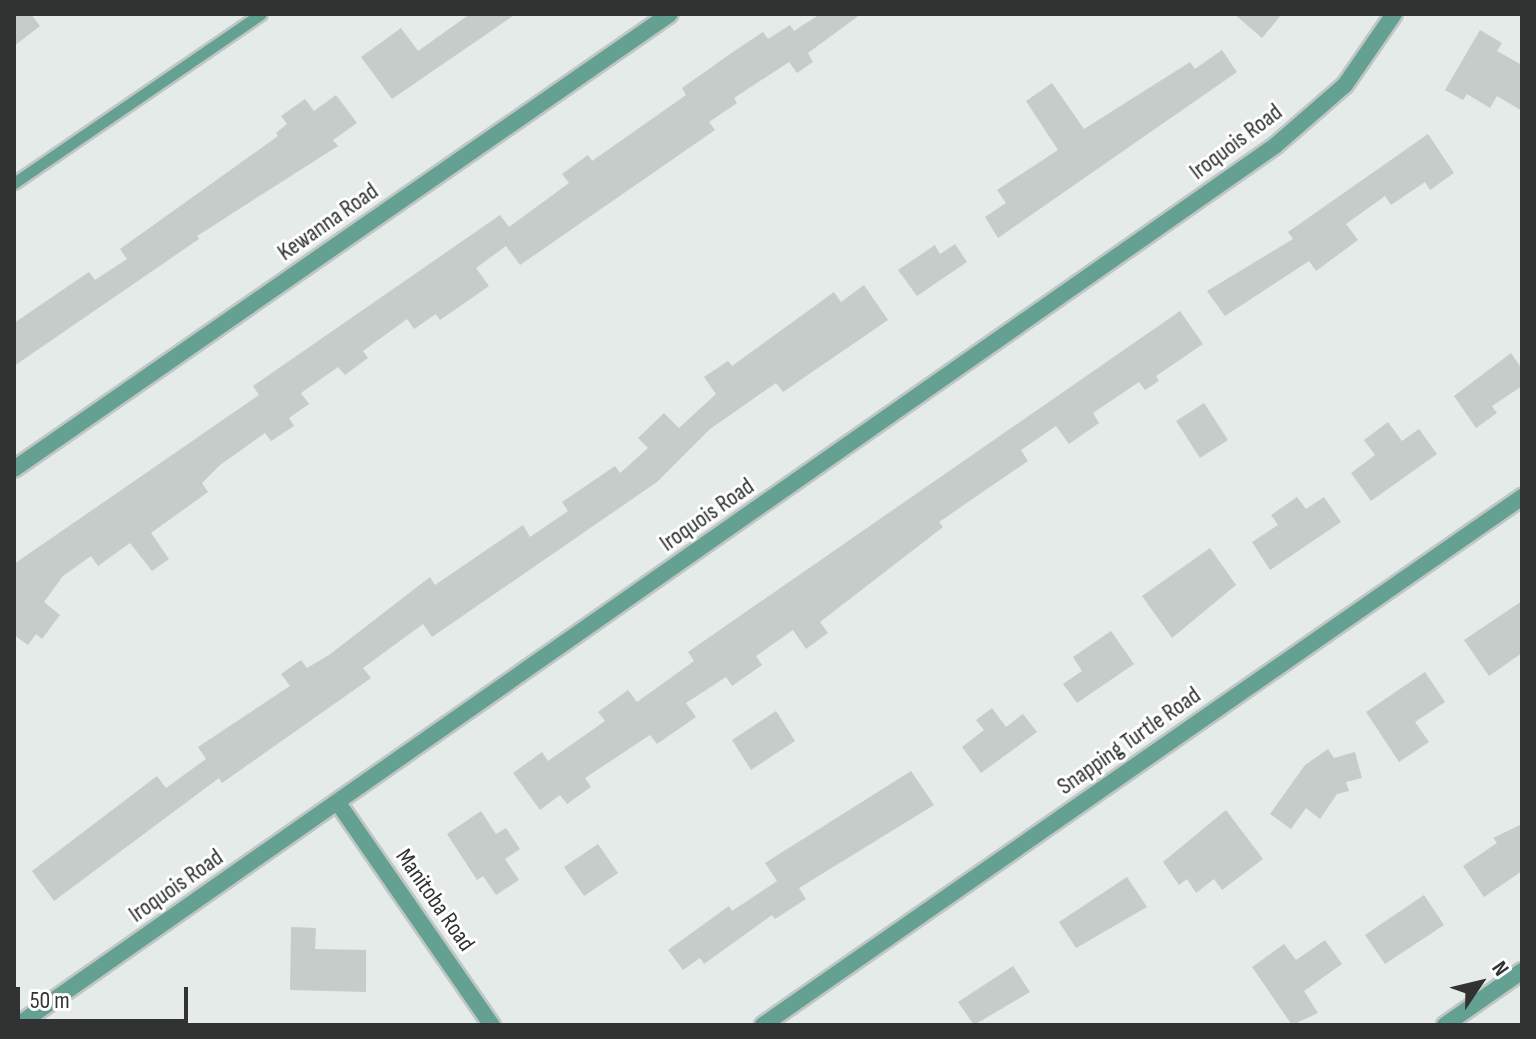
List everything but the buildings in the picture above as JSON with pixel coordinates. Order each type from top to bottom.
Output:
[{"type":"street","name":"Kewanna Road","points":[[14,469],[670,14]]},
{"type":"street","name":"Iroquois Road","points":[[18,1025],[1276,145],[1345,85],[1394,14]]},
{"type":"street","name":"Snapping Turtle Road","points":[[763,1025],[1522,497]]},
{"type":"street","name":"Manitoba Road","points":[[338,803],[492,1025]]},
{"type":"street","points":[[1445,1025],[1522,971]]},
{"type":"lane","points":[[14,183],[261,14]]}]
